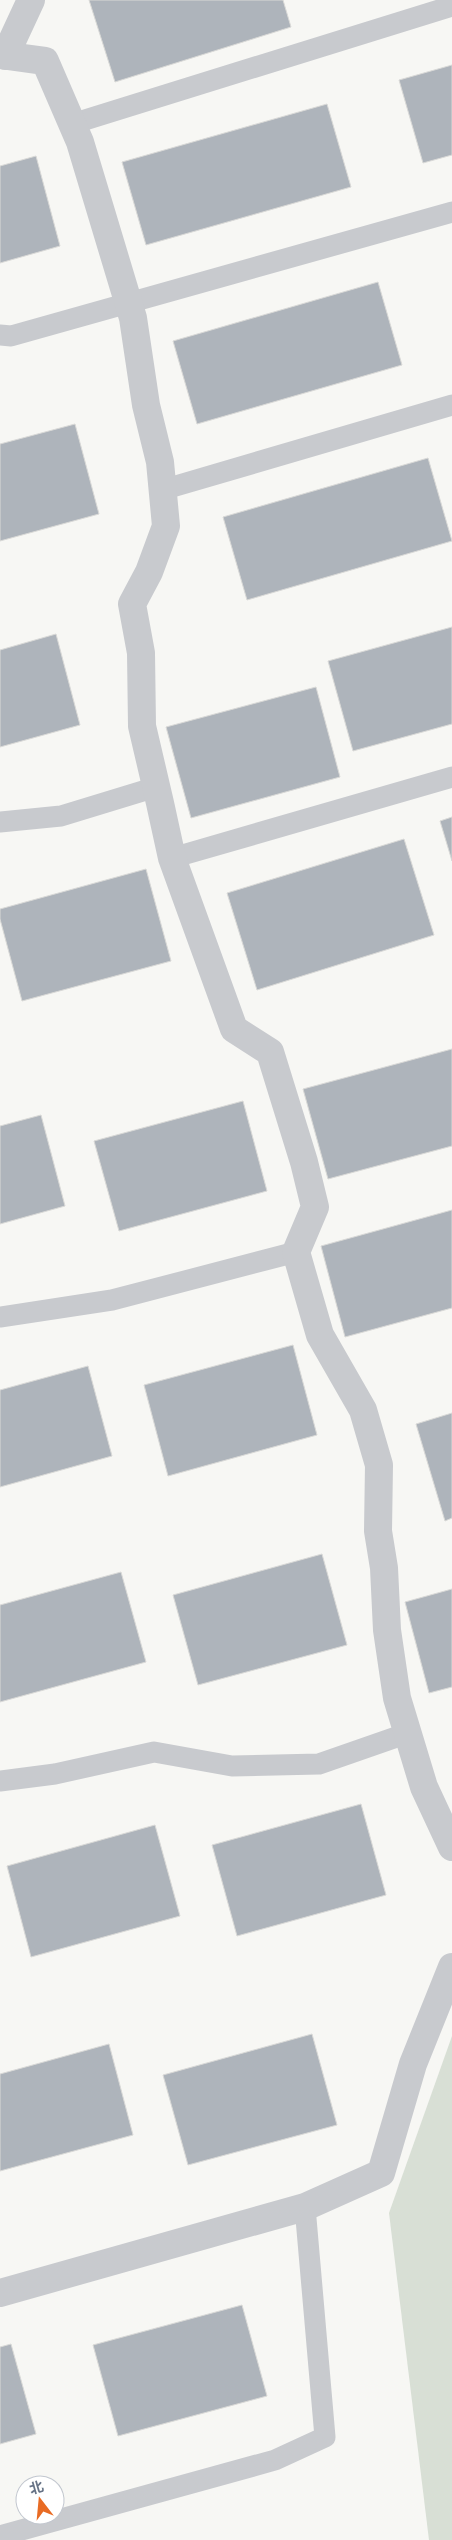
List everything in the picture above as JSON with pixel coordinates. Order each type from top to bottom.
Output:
[{"type":"street","points":[[31,0],[2,56],[45,61],[80,142],[133,318],[146,405],[160,462],[166,526],[150,572],[132,604],[141,653],[142,726],[172,858],[234,1028],[270,1052],[304,1162],[315,1207],[296,1252],[320,1335],[363,1410],[378,1465],[378,1531],[384,1568],[387,1630],[397,1698],[424,1787],[452,1847]]},
{"type":"street","points":[[0,2293],[305,2207],[381,2173],[414,2064],[452,1967]]},
{"type":"lane","points":[[72,124],[452,6]]},
{"type":"lane","points":[[0,335],[11,336],[452,212]]},
{"type":"lane","points":[[162,490],[452,405]]},
{"type":"lane","points":[[172,858],[452,777]]},
{"type":"lane","points":[[0,822],[61,816],[156,787]]},
{"type":"lane","points":[[0,1317],[112,1300],[296,1252]]},
{"type":"lane","points":[[0,1781],[54,1774],[154,1752],[232,1766],[320,1764],[408,1733]]},
{"type":"lane","points":[[0,2536],[275,2460],[325,2437],[305,2207]]},
{"type":"shaded area","points":[[452,2036],[452,2540],[429,2540],[389,2213]]},
{"type":"building","points":[[89,0],[283,0],[291,27],[115,82]]},
{"type":"building","points":[[452,65],[452,155],[423,163],[399,80]]},
{"type":"building","points":[[327,104],[351,187],[146,245],[122,162]]},
{"type":"building","points":[[36,156],[60,246],[0,263],[0,166]]},
{"type":"building","points":[[378,282],[402,365],[197,424],[173,341]]},
{"type":"building","points":[[75,424],[99,514],[0,541],[0,444]]},
{"type":"building","points":[[428,458],[452,541],[247,600],[223,517]]},
{"type":"building","points":[[452,627],[452,724],[353,751],[328,661]]},
{"type":"building","points":[[56,634],[80,725],[0,747],[0,650]]},
{"type":"building","points":[[316,687],[340,777],[191,818],[166,727]]},
{"type":"building","points":[[452,817],[452,861],[440,821]]},
{"type":"building","points":[[404,839],[434,935],[257,990],[227,893]]},
{"type":"building","points":[[146,869],[171,961],[22,1001],[0,919],[0,909]]},
{"type":"building","points":[[452,1049],[452,1146],[328,1179],[303,1089]]},
{"type":"building","points":[[243,1101],[267,1191],[119,1231],[94,1141]]},
{"type":"building","points":[[41,1115],[65,1206],[0,1224],[0,1126]]},
{"type":"building","points":[[452,1210],[452,1308],[345,1337],[321,1246]]},
{"type":"building","points":[[293,1345],[317,1435],[168,1476],[144,1385]]},
{"type":"building","points":[[88,1366],[112,1456],[0,1487],[0,1390]]},
{"type":"building","points":[[452,1413],[452,1518],[445,1521],[416,1424]]},
{"type":"building","points":[[322,1554],[347,1645],[198,1685],[173,1595]]},
{"type":"building","points":[[121,1572],[146,1662],[0,1702],[0,1605]]},
{"type":"building","points":[[452,1589],[452,1687],[429,1693],[405,1602]]},
{"type":"building","points":[[361,1804],[386,1895],[237,1936],[212,1845]]},
{"type":"building","points":[[155,1825],[180,1916],[31,1957],[7,1866]]},
{"type":"building","points":[[312,2034],[337,2125],[188,2165],[163,2075]]},
{"type":"building","points":[[109,2044],[133,2135],[0,2171],[0,2074]]},
{"type":"building","points":[[242,2305],[267,2396],[118,2436],[93,2345]]},
{"type":"building","points":[[11,2344],[36,2434],[0,2444],[0,2347]]}]
